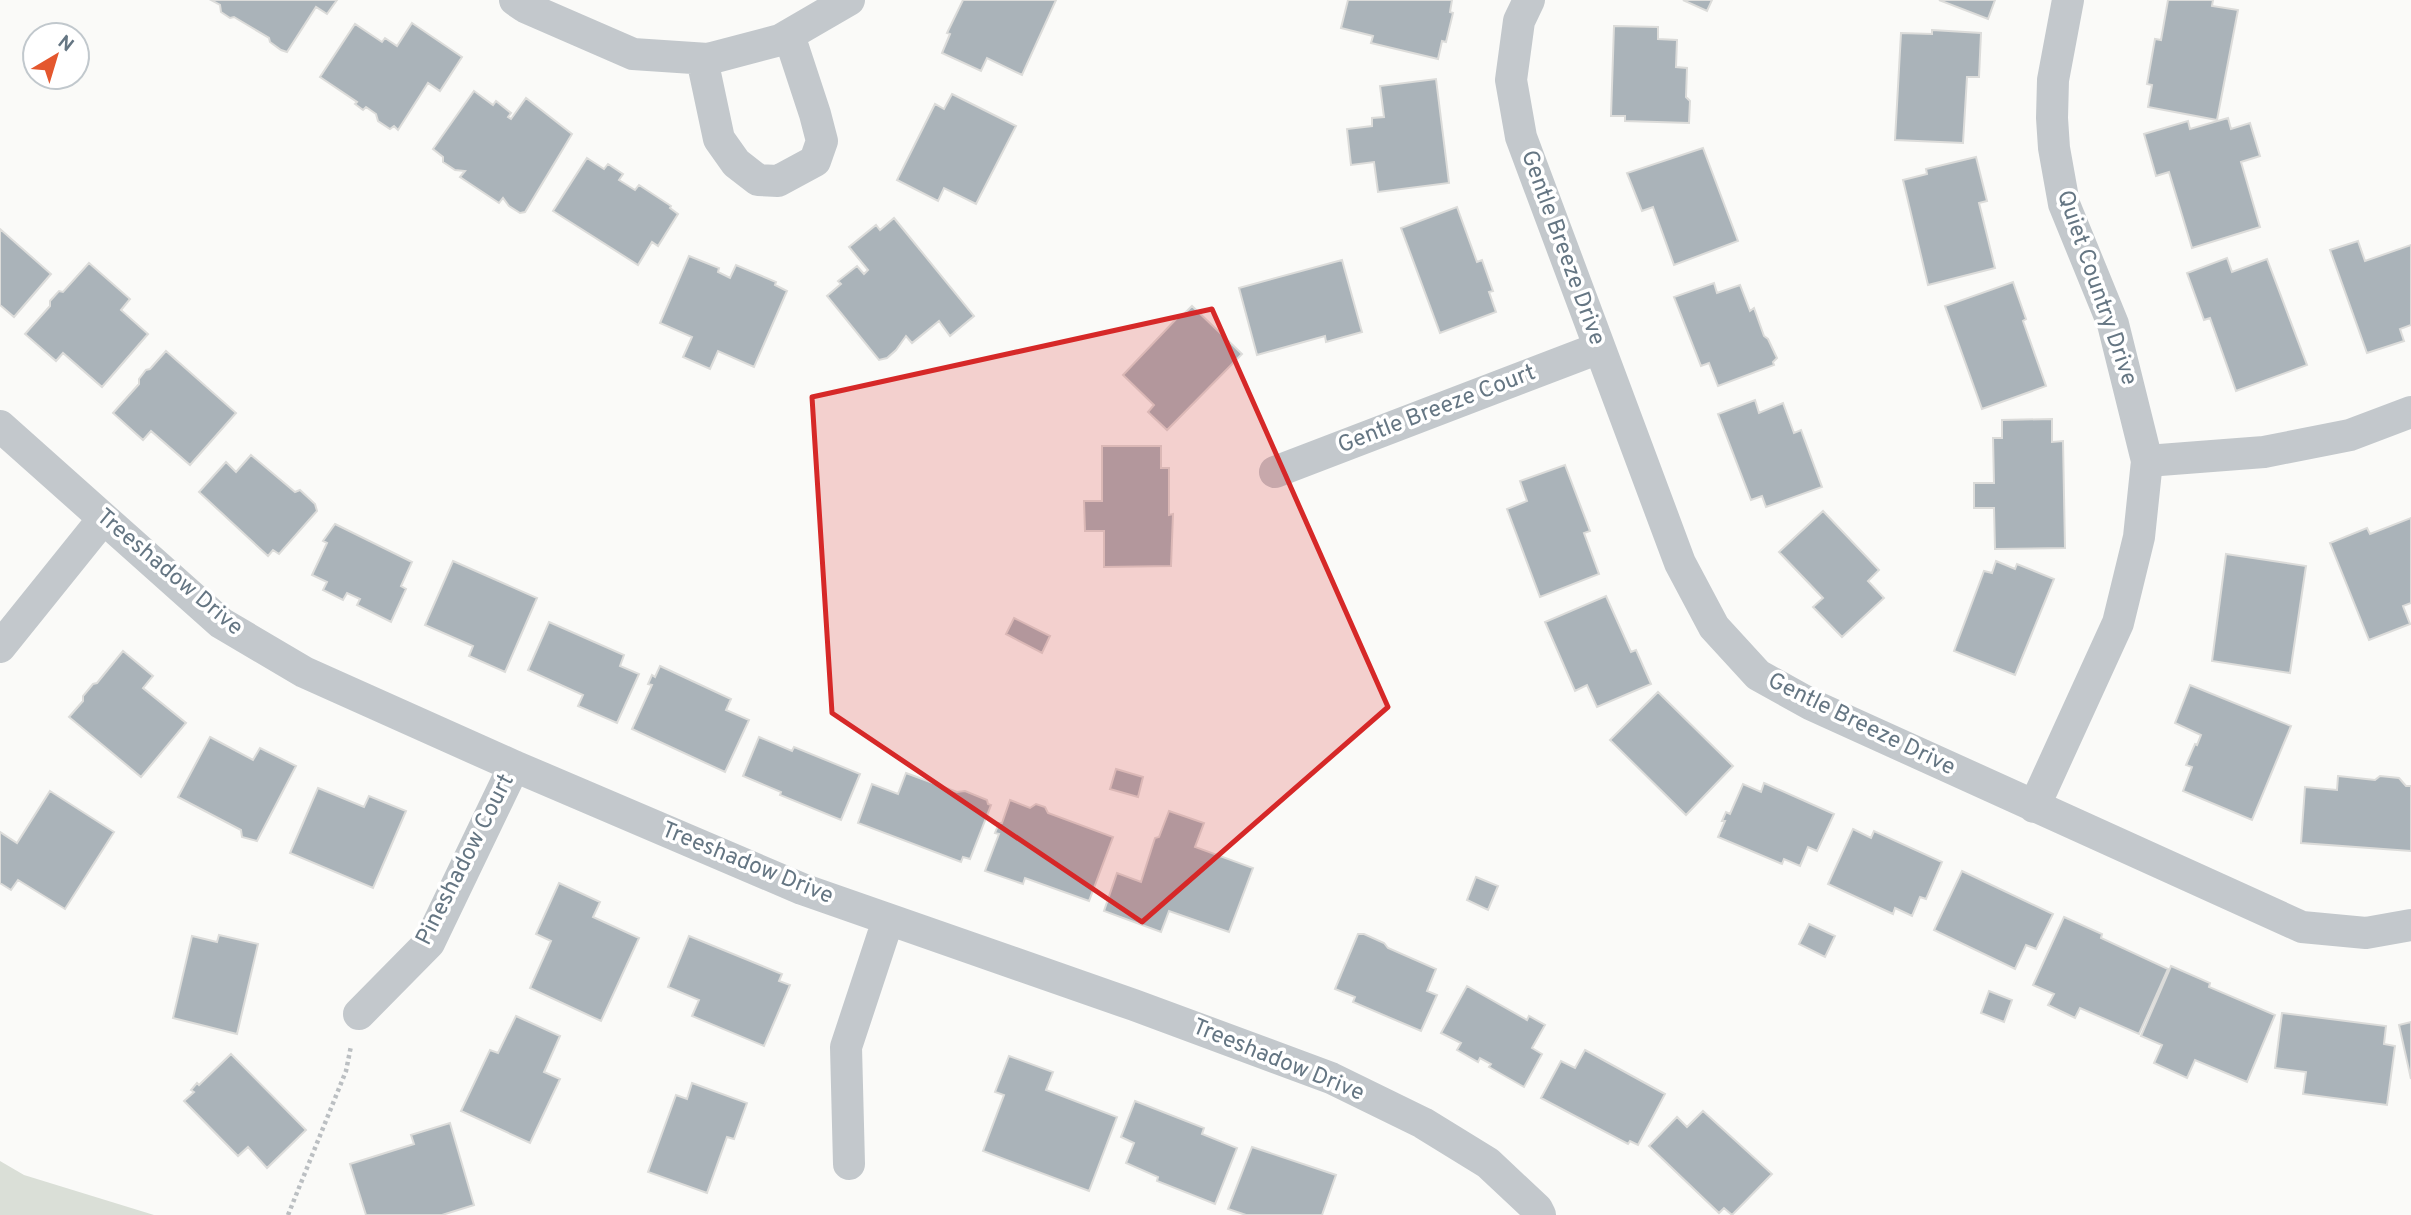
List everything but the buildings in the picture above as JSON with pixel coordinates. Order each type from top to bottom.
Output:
[{"type":"street","points":[[515,0],[525,7],[633,54],[702,59],[780,40],[849,0]]},
{"type":"street","name":"Gentle Breeze Drive","points":[[1529,0],[1518,21],[1511,80],[1521,137],[1680,563],[1714,627],[1758,676],[1812,705],[2302,927],[2366,933],[2411,925]]},
{"type":"street","name":"Quiet Country Drive","points":[[2034,807],[2118,623],[2138,537],[2147,461],[2113,324],[2064,204],[2054,148],[2053,80],[2068,0]]},
{"type":"street","points":[[702,59],[719,139],[736,163],[758,180],[778,181],[815,161],[822,141],[816,114],[789,35]]},
{"type":"street","name":"Gentle Breeze Court","points":[[1275,472],[1599,348]]},
{"type":"street","points":[[2147,461],[2264,452],[2350,435],[2411,412]]},
{"type":"street","name":"Treeshadow Drive","points":[[0,426],[221,623],[304,671],[514,766],[802,889],[1331,1077],[1423,1123],[1488,1163],[1537,1209],[1540,1215]]},
{"type":"street","points":[[0,647],[103,519]]},
{"type":"street","name":"Pineshadow Court","points":[[359,1014],[429,943],[514,766]]},
{"type":"street","points":[[849,1164],[846,1048],[888,920]]},
{"type":"path","points":[[288,1215],[346,1071],[359,1014]]},
{"type":"highlighted area","points":[[1212,309],[1388,707],[1142,922],[832,713],[812,397]]},
{"type":"shaded area","points":[[0,1161],[24,1175],[154,1215],[0,1215]]}]
